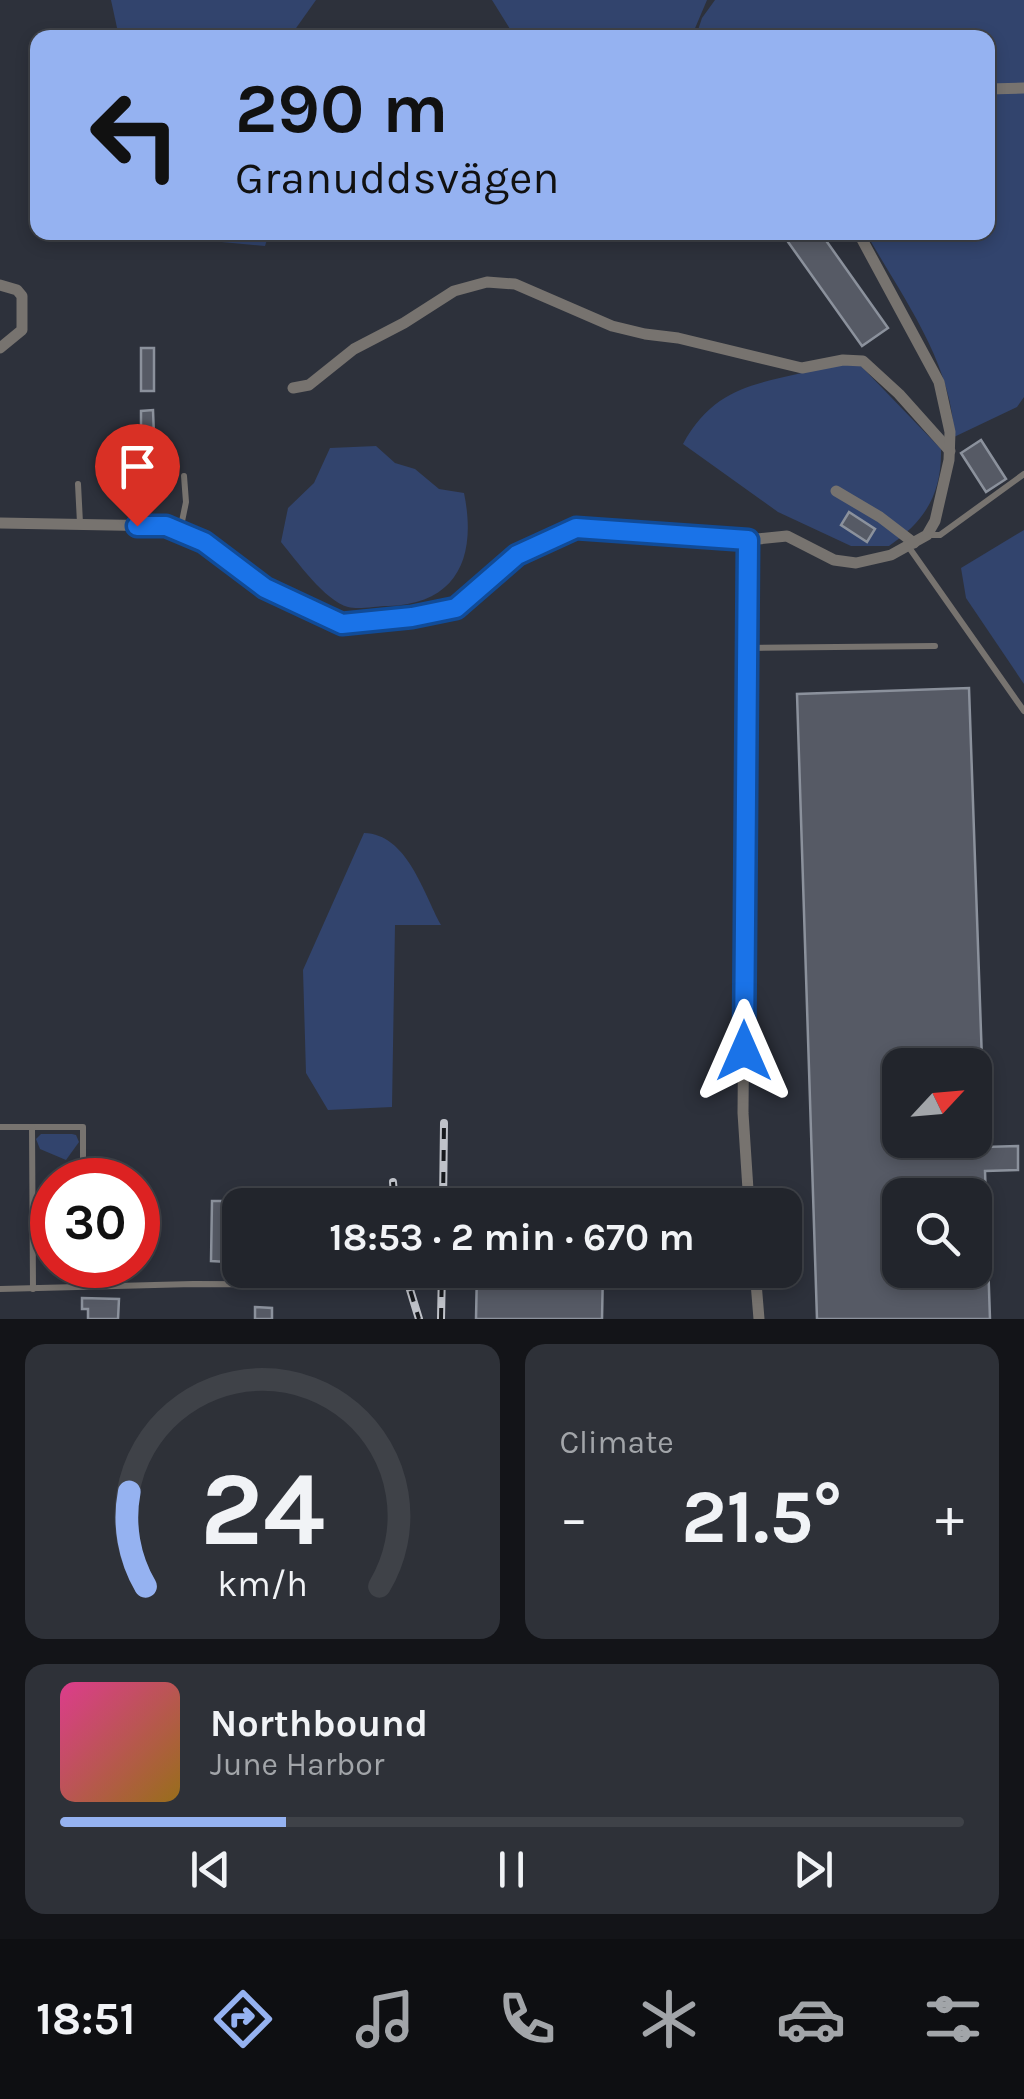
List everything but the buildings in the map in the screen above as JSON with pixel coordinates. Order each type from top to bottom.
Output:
[{"type":"street","points":[[995,88],[1024,88]]},
{"type":"street","points":[[0,523],[166,526],[204,542],[265,588],[342,624],[456,608],[517,555],[576,528],[748,540],[787,536],[834,560],[856,563],[881,558],[928,535],[943,493],[950,451],[946,406],[939,382],[862,240]]},
{"type":"street","points":[[292,388],[309,384],[354,348],[404,323],[454,291],[487,282],[515,284],[612,326],[645,334],[678,338],[802,368],[842,360],[863,362],[890,384],[950,451]]},
{"type":"street","points":[[0,285],[17,290],[22,296],[22,330],[0,348]]},
{"type":"street","points":[[836,492],[880,517],[911,545]]},
{"type":"street","points":[[748,540],[743,1113],[748,1188]]},
{"type":"street","points":[[756,1288],[759,1319]]},
{"type":"lane","points":[[928,535],[940,535],[1024,474]]},
{"type":"lane","points":[[180,532],[186,502],[184,476]]},
{"type":"lane","points":[[78,484],[80,524]]},
{"type":"lane","points":[[911,545],[1024,711]]},
{"type":"lane","points":[[747,648],[935,646]]},
{"type":"lane","points":[[0,1127],[83,1127],[82,1158]]},
{"type":"lane","points":[[32,1127],[32,1158]]},
{"type":"lane","points":[[160,1285],[222,1284]]},
{"type":"lane","points":[[0,1289],[33,1288]]},
{"type":"shaded area","points":[[111,0],[316,0],[295,30],[117,30]]},
{"type":"shaded area","points":[[492,0],[707,0],[694,30],[511,30]]},
{"type":"shaded area","points":[[715,0],[1024,0],[1024,397],[1017,407],[954,437],[945,383],[909,306],[870,240],[995,240],[995,30],[698,30]]},
{"type":"shaded area","points":[[201,240],[267,240],[265,246]]},
{"type":"shaded area","points":[[834,364],[860,365],[941,449],[938,480],[929,505],[912,527],[889,546],[851,546],[778,512],[683,444],[697,422],[729,395]]},
{"type":"shaded area","points":[[376,446],[395,463],[415,469],[439,489],[464,493],[467,537],[457,572],[431,596],[412,603],[352,608],[321,589],[281,542],[288,508],[314,483],[330,448]]},
{"type":"shaded area","points":[[1024,530],[1024,684],[966,598],[961,568]]},
{"type":"shaded area","points":[[364,833],[392,843],[403,854],[441,925],[395,925],[392,1107],[328,1110],[306,1073],[303,970]]},
{"type":"shaded area","points":[[41,1134],[72,1134],[79,1142],[67,1158],[61,1158],[40,1149],[36,1139]]},
{"type":"railway","points":[[443,1188],[444,1123]]},
{"type":"railway","points":[[393,1182],[394,1188]]},
{"type":"railway","points":[[410,1288],[419,1319]]},
{"type":"railway","points":[[441,1319],[442,1288]]},
{"type":"route","points":[[137,526],[166,526],[204,542],[265,588],[342,624],[456,608],[517,555],[576,528],[748,540],[744,1051]]}]
